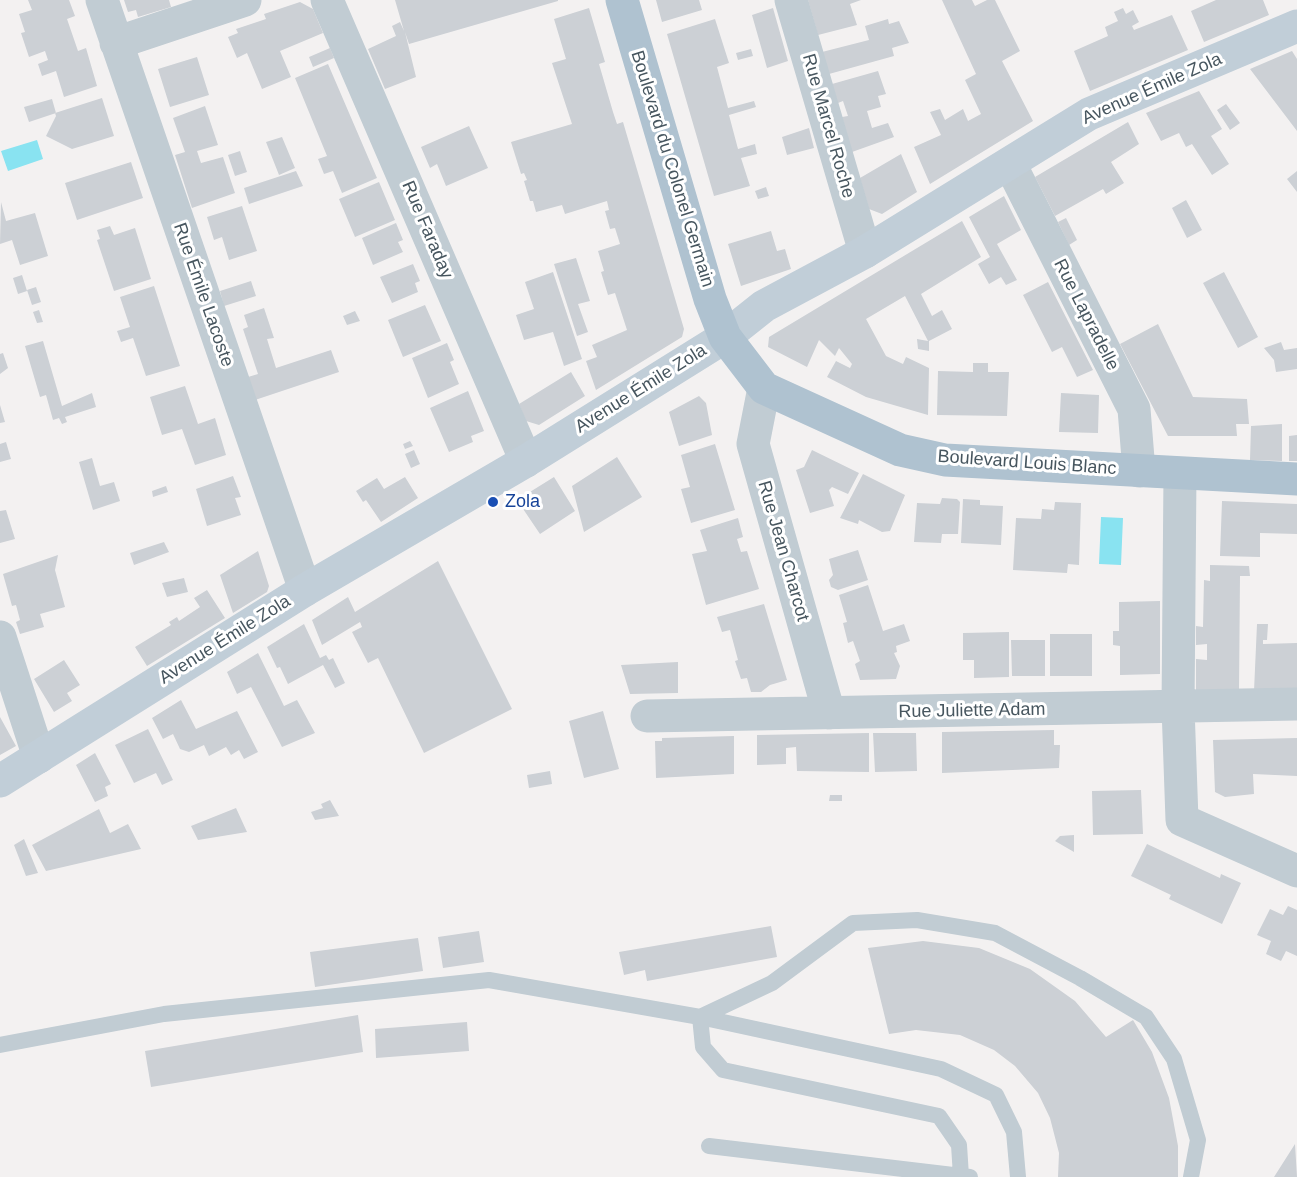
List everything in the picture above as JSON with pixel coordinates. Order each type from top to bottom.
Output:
[{"type":"main road","name":"Boulevard du Colonel Germain","points":[[622,0],[710,299],[725,336]]},
{"type":"main road","name":"Avenue Émile Zola","points":[[0,781],[304,590],[526,460],[725,336],[764,306],[865,252],[1089,114],[1297,26]]},
{"type":"main road","name":"Boulevard Louis Blanc","points":[[725,336],[764,388],[900,450],[945,460],[1297,479]]},
{"type":"street","name":"Rue Émile Lacoste","points":[[102,0],[304,590]]},
{"type":"street","points":[[116,43],[245,0]]},
{"type":"street","name":"Rue Faraday","points":[[327,0],[526,460]]},
{"type":"street","name":"Rue Marcel Roche","points":[[791,0],[865,252]]},
{"type":"street","name":"Rue Lapradelle","points":[[1010,164],[1134,410],[1139,471]]},
{"type":"street","name":"Rue Jean Charcot","points":[[764,388],[753,444],[829,713]]},
{"type":"street","points":[[1180,474],[1178,707],[1182,820],[1297,871]]},
{"type":"street","points":[[0,637],[39,757]]},
{"type":"street","name":"Rue Juliette Adam","points":[[647,716],[1297,704]]},
{"type":"lane","points":[[700,1017],[772,983],[853,923],[917,920],[995,933],[1080,978],[1146,1017],[1174,1059],[1198,1140],[1191,1177]]},
{"type":"lane","points":[[0,1045],[164,1014],[489,981],[700,1017],[941,1069],[996,1095],[1014,1132],[1018,1177]]},
{"type":"lane","points":[[700,1017],[703,1047],[723,1070],[939,1116],[959,1145],[966,1177],[709,1146]]},
{"type":"water","points":[[37,140],[43,159],[8,171],[1,151]]},
{"type":"water","points":[[1101,517],[1123,518],[1121,565],[1099,564]]},
{"type":"building","points":[[28,0],[69,0],[75,16],[67,19],[78,51],[86,48],[97,86],[64,97],[56,71],[42,76],[38,64],[48,60],[45,51],[29,57],[21,33],[25,32],[19,14],[32,10]]},
{"type":"building","points":[[124,0],[169,0],[171,7],[138,17],[136,10],[128,12]]},
{"type":"building","points":[[395,0],[558,1],[409,44],[405,32],[416,77],[385,89],[368,49],[396,36],[392,26],[400,22],[404,31]]},
{"type":"building","points":[[656,0],[699,0],[702,10],[662,22]]},
{"type":"building","points":[[808,0],[861,0],[850,4],[857,25],[818,35]]},
{"type":"building","points":[[942,0],[972,0],[975,6],[987,0],[995,0],[1020,51],[1002,61],[1033,121],[930,184],[914,147],[941,135],[930,112],[940,109],[945,120],[963,109],[968,121],[981,114],[965,80],[976,74]]},
{"type":"building","points":[[1216,0],[1263,0],[1269,15],[1204,42],[1191,11]]},
{"type":"building","points":[[300,2],[313,9],[323,33],[280,51],[291,77],[262,89],[247,53],[237,58],[228,37],[238,33],[236,29],[266,19],[264,14]]},
{"type":"building","points":[[589,8],[605,62],[599,64],[613,112],[617,124],[623,122],[684,329],[682,337],[596,390],[586,361],[597,357],[592,345],[627,330],[615,293],[608,295],[601,272],[604,271],[598,251],[620,244],[615,228],[610,229],[605,211],[609,210],[607,201],[565,214],[562,205],[536,212],[524,181],[527,180],[524,173],[521,174],[511,142],[572,124],[552,63],[566,59],[554,19]]},
{"type":"building","points":[[773,8],[788,61],[767,68],[752,15]]},
{"type":"building","points":[[1123,8],[1126,14],[1133,10],[1139,22],[1132,26],[1134,30],[1172,15],[1188,50],[1090,91],[1074,51],[1108,36],[1105,27],[1118,21],[1114,12]]},
{"type":"building","points":[[715,19],[729,63],[717,67],[728,108],[754,101],[756,107],[729,115],[738,149],[755,144],[757,154],[741,158],[750,186],[714,196],[667,34]]},
{"type":"building","points":[[888,19],[889,24],[899,21],[909,43],[892,48],[894,56],[829,74],[822,52],[869,40],[865,26]]},
{"type":"building","points":[[330,48],[334,58],[313,67],[309,57]]},
{"type":"building","points":[[751,49],[753,56],[738,60],[736,53]]},
{"type":"building","points":[[1292,51],[1297,59],[1297,131],[1250,69]]},
{"type":"building","points":[[197,57],[209,95],[170,107],[158,69]]},
{"type":"building","points":[[328,64],[377,178],[342,193],[333,171],[324,174],[318,159],[327,156],[295,78]]},
{"type":"building","points":[[878,71],[886,94],[878,96],[881,107],[867,111],[872,128],[888,123],[894,137],[852,152],[842,117],[848,116],[843,101],[838,103],[832,84]]},
{"type":"building","points":[[1199,91],[1222,129],[1211,136],[1229,164],[1212,175],[1192,144],[1186,147],[1179,133],[1161,141],[1146,113]]},
{"type":"building","points":[[102,98],[114,136],[72,149],[46,136],[56,116],[55,113]]},
{"type":"building","points":[[52,99],[56,113],[29,122],[24,107]]},
{"type":"building","points":[[1226,104],[1240,123],[1230,130],[1217,110]]},
{"type":"building","points":[[205,106],[218,145],[197,151],[201,163],[223,157],[235,193],[192,208],[175,155],[185,152],[173,118]]},
{"type":"building","points":[[1128,122],[1139,144],[1111,162],[1124,183],[1106,194],[1103,189],[1055,216],[1035,177]]},
{"type":"building","points":[[469,126],[488,168],[446,186],[437,164],[430,168],[421,147]]},
{"type":"building","points":[[809,128],[814,148],[787,155],[782,137]]},
{"type":"building","points":[[282,137],[295,168],[279,175],[266,142]]},
{"type":"building","points":[[240,151],[247,172],[235,176],[228,155]]},
{"type":"building","points":[[901,154],[917,192],[882,214],[869,209],[860,178]]},
{"type":"building","points":[[131,162],[143,198],[77,220],[65,183]]},
{"type":"building","points":[[296,171],[303,186],[249,204],[244,188]]},
{"type":"building","points":[[1297,171],[1297,192],[1287,179]]},
{"type":"building","points":[[379,182],[395,220],[355,237],[339,199]]},
{"type":"building","points":[[766,187],[769,196],[758,199],[755,191]]},
{"type":"building","points":[[1004,196],[1021,230],[997,244],[1017,280],[1006,285],[1001,277],[989,284],[978,264],[990,257],[969,217]]},
{"type":"building","points":[[1186,200],[1202,230],[1187,238],[1172,208]]},
{"type":"building","points":[[1,202],[6,221],[35,213],[48,256],[20,265],[12,240],[0,244]]},
{"type":"building","points":[[242,206],[257,251],[229,260],[222,237],[214,240],[207,217]]},
{"type":"building","points":[[1066,218],[1077,240],[1069,245],[1058,222]]},
{"type":"building","points":[[962,221],[981,257],[921,294],[932,316],[942,310],[952,329],[929,341],[929,351],[918,349],[917,339],[928,341],[905,296],[866,319],[886,356],[903,364],[906,357],[929,368],[928,415],[866,397],[827,377],[836,361],[850,368],[852,364],[839,348],[835,356],[819,340],[807,367],[768,347],[769,337]]},
{"type":"building","points":[[396,223],[403,240],[398,242],[403,252],[373,265],[362,238]]},
{"type":"building","points":[[110,226],[114,235],[135,228],[151,279],[114,291],[97,240],[100,239],[97,230]]},
{"type":"building","points":[[771,231],[777,251],[785,249],[791,269],[741,286],[728,244]]},
{"type":"building","points":[[576,258],[590,301],[578,304],[588,332],[577,336],[554,264]]},
{"type":"building","points":[[413,264],[420,281],[415,283],[418,292],[392,303],[380,277]]},
{"type":"building","points":[[553,272],[582,359],[564,366],[553,332],[524,340],[516,315],[534,309],[525,282]]},
{"type":"building","points":[[1224,272],[1258,337],[1238,348],[1203,283]]},
{"type":"building","points":[[22,275],[27,291],[18,294],[13,278]]},
{"type":"building","points":[[251,281],[256,296],[224,306],[220,291]]},
{"type":"building","points":[[1048,282],[1093,370],[1077,377],[1062,347],[1052,352],[1023,295]]},
{"type":"building","points":[[154,286],[180,366],[146,376],[133,338],[121,342],[117,331],[130,327],[120,297]]},
{"type":"building","points":[[36,287],[41,302],[32,305],[27,290]]},
{"type":"building","points":[[425,305],[441,341],[403,357],[388,320]]},
{"type":"building","points":[[264,308],[274,338],[267,339],[276,368],[331,350],[339,372],[255,400],[248,377],[258,374],[243,329],[248,327],[244,315]]},
{"type":"building","points":[[39,310],[43,322],[37,323],[33,312]]},
{"type":"building","points":[[355,311],[360,321],[347,325],[343,316]]},
{"type":"building","points":[[1158,324],[1193,397],[1247,399],[1249,424],[1236,424],[1237,436],[1168,436],[1120,344]]},
{"type":"building","points":[[43,341],[62,406],[92,393],[96,407],[65,417],[67,422],[62,424],[59,418],[53,420],[46,395],[40,397],[25,346]]},
{"type":"building","points":[[1281,342],[1284,350],[1297,348],[1297,369],[1276,372],[1274,360],[1264,348]]},
{"type":"building","points":[[447,343],[454,360],[450,362],[459,384],[428,398],[412,358]]},
{"type":"building","points":[[3,353],[8,368],[0,374],[0,354]]},
{"type":"building","points":[[973,363],[988,363],[988,372],[1009,372],[1007,416],[937,415],[938,371],[973,372]]},
{"type":"building","points":[[571,372],[585,396],[539,425],[526,421],[519,404]]},
{"type":"building","points":[[185,386],[198,424],[215,418],[226,455],[195,465],[182,429],[162,435],[150,397]]},
{"type":"building","points":[[468,391],[484,431],[471,436],[473,442],[449,452],[430,408]]},
{"type":"building","points":[[1061,393],[1099,395],[1098,433],[1059,432]]},
{"type":"building","points":[[699,396],[706,403],[712,435],[679,446],[669,412]]},
{"type":"building","points":[[0,405],[5,422],[0,423]]},
{"type":"building","points":[[1282,424],[1282,461],[1250,460],[1251,426]]},
{"type":"building","points":[[1297,435],[1297,461],[1289,461],[1289,436]]},
{"type":"building","points":[[410,441],[413,446],[405,449],[403,444]]},
{"type":"building","points":[[6,442],[11,459],[0,462],[0,444]]},
{"type":"building","points":[[715,444],[735,510],[691,523],[681,489],[690,487],[681,455]]},
{"type":"building","points":[[414,450],[420,464],[411,468],[405,454]]},
{"type":"building","points":[[812,450],[859,473],[848,494],[832,487],[829,490],[834,506],[810,513],[796,470],[804,467]]},
{"type":"building","points":[[617,457],[642,497],[584,532],[572,486]]},
{"type":"building","points":[[92,458],[100,486],[114,482],[120,501],[93,510],[79,462]]},
{"type":"building","points":[[863,474],[905,495],[890,531],[882,532],[859,520],[858,524],[840,518]]},
{"type":"building","points":[[233,476],[241,497],[235,498],[241,515],[207,526],[196,489]]},
{"type":"building","points":[[405,477],[418,498],[381,522],[366,500],[363,502],[356,491],[377,478],[384,489]]},
{"type":"building","points":[[554,477],[575,511],[540,534],[517,500]]},
{"type":"building","points":[[166,486],[168,492],[153,497],[152,491]]},
{"type":"building","points":[[942,498],[957,499],[960,502],[958,534],[942,534],[941,543],[914,542],[917,503],[940,504]]},
{"type":"building","points":[[963,499],[980,500],[980,505],[1003,506],[1001,545],[961,543]]},
{"type":"building","points":[[1222,501],[1297,504],[1297,534],[1260,533],[1260,557],[1220,556]]},
{"type":"building","points":[[1055,502],[1081,503],[1079,565],[1068,564],[1067,573],[1013,570],[1016,518],[1041,519],[1042,509],[1054,510]]},
{"type":"building","points":[[6,510],[15,539],[0,543],[0,511]]},
{"type":"building","points":[[738,518],[743,537],[737,539],[741,552],[747,551],[759,589],[706,605],[692,554],[707,551],[700,530]]},
{"type":"building","points":[[164,542],[169,552],[134,565],[130,553]]},
{"type":"building","points":[[858,550],[868,580],[838,590],[831,587],[829,580],[833,575],[829,559]]},
{"type":"building","points":[[258,551],[269,586],[267,592],[233,613],[220,575]]},
{"type":"building","points":[[58,555],[55,570],[65,607],[40,614],[44,627],[20,634],[16,622],[20,620],[16,605],[12,606],[3,574]]},
{"type":"building","points":[[438,561],[512,709],[424,753],[378,658],[368,663],[352,632],[362,627],[360,622],[322,645],[312,620],[348,597],[355,612]]},
{"type":"building","points":[[1210,565],[1249,566],[1250,576],[1240,576],[1239,691],[1196,692],[1196,659],[1207,660],[1207,644],[1196,645],[1196,626],[1203,627],[1204,580],[1210,581]]},
{"type":"building","points":[[184,578],[188,592],[167,597],[162,583]]},
{"type":"building","points":[[868,585],[883,631],[904,624],[910,641],[896,646],[897,652],[894,653],[900,666],[896,679],[860,680],[855,664],[860,661],[853,641],[848,643],[843,623],[847,622],[839,595]]},
{"type":"building","points":[[207,590],[225,618],[147,666],[135,647],[171,625],[169,622],[177,617],[179,621],[200,607],[194,598]]},
{"type":"building","points":[[1160,601],[1160,674],[1120,675],[1120,646],[1113,645],[1113,631],[1119,631],[1119,602]]},
{"type":"building","points":[[764,604],[787,680],[770,685],[761,692],[751,692],[747,678],[741,679],[735,661],[738,660],[730,630],[722,632],[717,617]]},
{"type":"building","points":[[304,624],[320,658],[326,655],[329,660],[333,658],[345,683],[335,688],[323,665],[288,684],[267,647]]},
{"type":"building","points":[[1257,624],[1268,624],[1267,640],[1263,640],[1263,644],[1297,643],[1297,690],[1254,691]]},
{"type":"building","points":[[1009,632],[1009,677],[974,678],[974,660],[963,660],[963,633]]},
{"type":"building","points":[[1050,634],[1092,634],[1092,676],[1050,676]]},
{"type":"building","points":[[1011,640],[1045,640],[1045,676],[1012,676]]},
{"type":"building","points":[[258,653],[284,706],[297,700],[315,733],[282,747],[251,687],[237,694],[227,672]]},
{"type":"building","points":[[64,660],[80,685],[67,693],[72,701],[54,712],[34,679]]},
{"type":"building","points":[[678,662],[678,693],[630,694],[621,665]]},
{"type":"building","points":[[181,700],[196,729],[237,711],[258,752],[244,759],[239,750],[231,755],[226,747],[209,756],[204,745],[189,752],[180,749],[173,734],[163,739],[152,718]]},
{"type":"building","points":[[603,711],[619,769],[584,778],[569,721]]},
{"type":"building","points":[[0,717],[16,746],[0,755]]},
{"type":"building","points":[[148,729],[173,780],[162,785],[156,773],[134,783],[115,745]]},
{"type":"building","points":[[1054,730],[1054,745],[1060,745],[1059,768],[942,773],[942,732]]},
{"type":"building","points":[[869,733],[869,772],[797,771],[796,747],[786,748],[786,764],[757,765],[757,735]]},
{"type":"building","points":[[873,733],[916,733],[917,771],[875,772]]},
{"type":"building","points":[[734,736],[734,774],[656,778],[655,741],[662,741],[662,738]]},
{"type":"building","points":[[1297,738],[1297,776],[1253,774],[1254,794],[1225,797],[1215,792],[1213,740]]},
{"type":"building","points":[[95,753],[111,784],[105,787],[108,796],[95,802],[76,765]]},
{"type":"building","points":[[550,771],[552,784],[529,788],[527,775]]},
{"type":"building","points":[[1141,790],[1143,834],[1093,835],[1092,791]]},
{"type":"building","points":[[830,795],[842,795],[842,801],[829,801]]},
{"type":"building","points":[[330,800],[339,816],[315,820],[311,812],[323,808],[321,804]]},
{"type":"building","points":[[236,808],[247,832],[198,840],[191,826]]},
{"type":"building","points":[[99,809],[110,833],[128,824],[141,849],[46,871],[32,845]]},
{"type":"building","points":[[1074,835],[1074,852],[1055,841],[1060,836]]},
{"type":"building","points":[[24,839],[38,873],[26,876],[14,845]]},
{"type":"building","points":[[1147,844],[1220,878],[1221,874],[1241,883],[1222,924],[1169,899],[1171,895],[1131,876]]},
{"type":"building","points":[[1288,906],[1297,910],[1297,956],[1286,951],[1281,961],[1266,954],[1271,941],[1257,935],[1270,909],[1283,915]]},
{"type":"building","points":[[771,926],[777,957],[647,981],[645,970],[624,975],[619,952]]},
{"type":"building","points":[[479,931],[484,962],[443,968],[438,937]]},
{"type":"building","points":[[418,938],[423,971],[315,987],[310,952]]},
{"type":"building","points":[[923,941],[979,948],[1030,969],[1075,1001],[1106,1037],[1133,1020],[1152,1052],[1169,1098],[1178,1146],[1178,1177],[1058,1177],[1059,1153],[1050,1118],[1038,1093],[1015,1066],[994,1050],[960,1035],[916,1030],[889,1034],[868,948]]},
{"type":"building","points":[[358,1015],[363,1052],[151,1087],[145,1051]]},
{"type":"building","points":[[467,1022],[469,1051],[376,1058],[375,1029]]},
{"type":"building","points":[[1295,1144],[1297,1177],[1274,1177]]},
{"type":"place","name":"Zola","points":[[493,502]]}]
